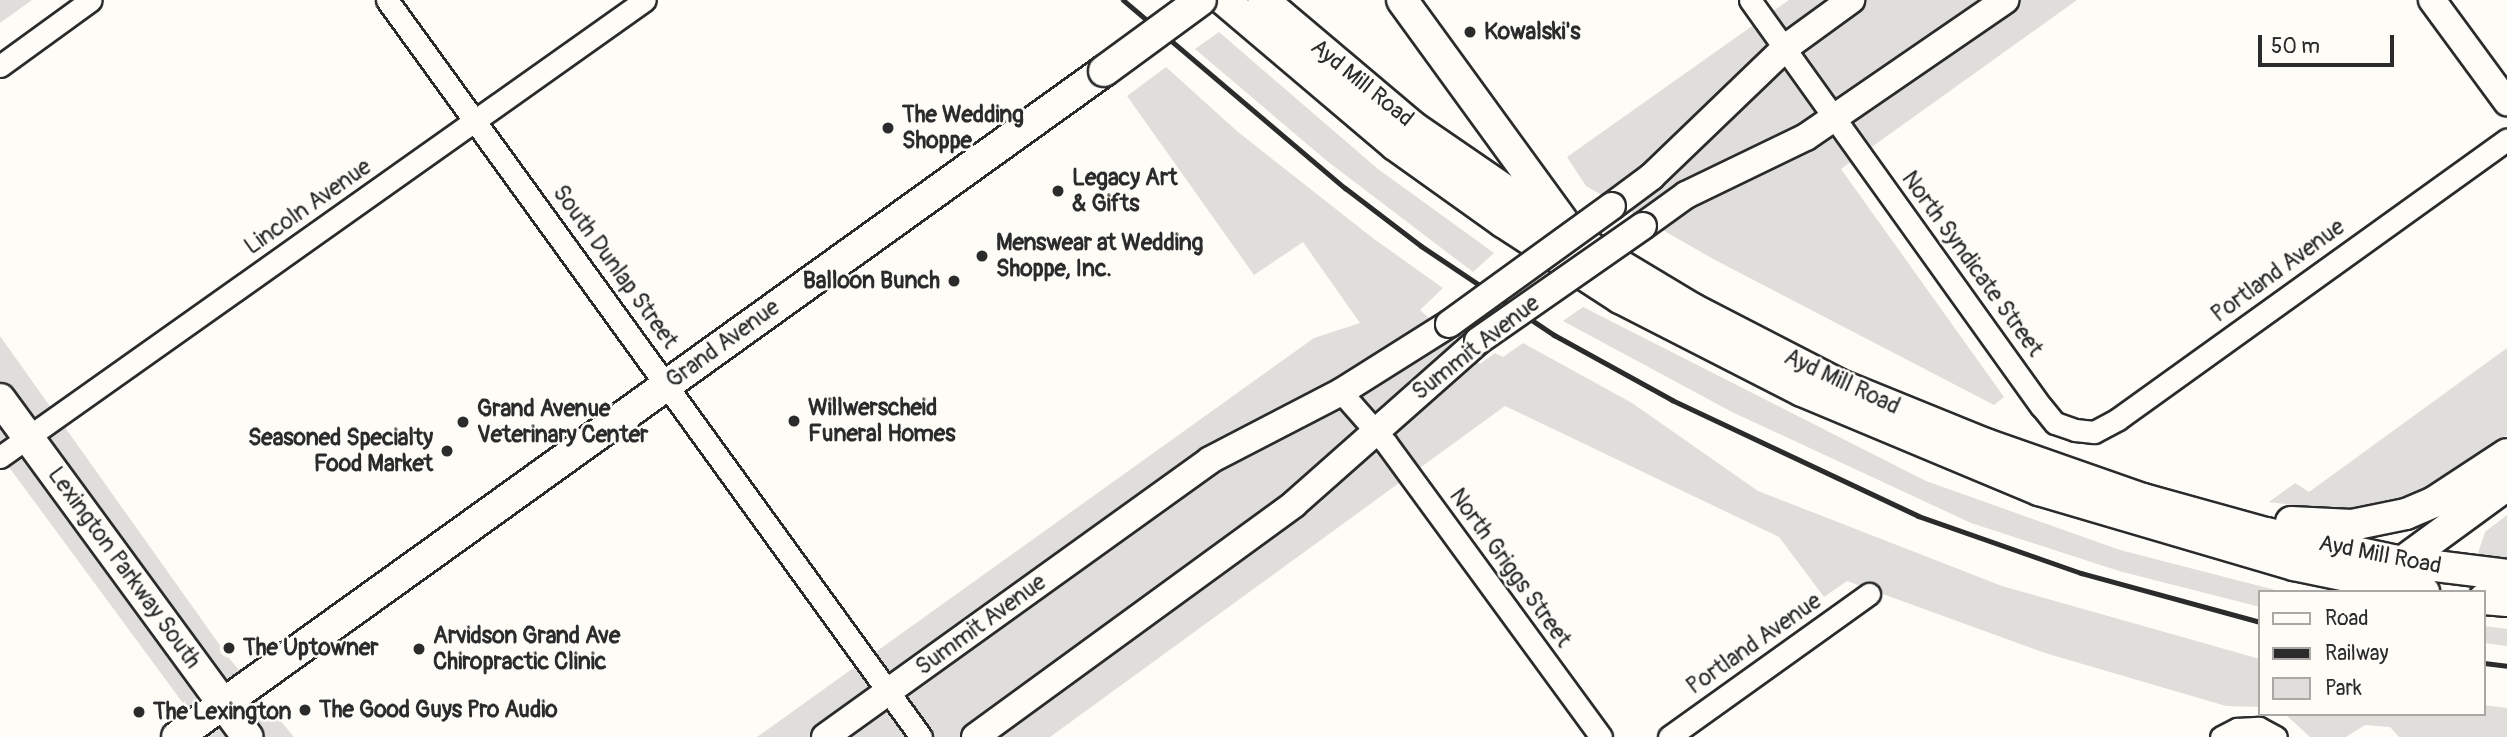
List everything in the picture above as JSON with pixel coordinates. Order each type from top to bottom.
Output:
[{"type":"main road","name":"Grand Avenue","points":[[177,737],[1201,0]]},
{"type":"main road","name":"Ayd Mill Road","points":[[1224,0],[1395,145],[1503,222],[1620,298],[1802,391],[2039,490],[2294,565],[2389,567],[2507,575]]},
{"type":"main road","name":"Ayd Mill Road","points":[[1263,0],[1412,125],[1575,238],[1693,309],[1838,384],[1986,444],[2143,499],[2389,567],[2421,590]]},
{"type":"main road","points":[[1402,0],[1575,238]]},
{"type":"main road","name":"Lexington Parkway South","points":[[0,399],[247,737]]},
{"type":"main road","points":[[2389,567],[2402,537],[2507,454]]},
{"type":"main road","points":[[2143,499],[2308,524],[2352,525],[2406,514],[2478,476]]},
{"type":"main road","points":[[2389,567],[2507,485]]},
{"type":"main road","points":[[2486,599],[2507,601]]},
{"type":"street","points":[[0,66],[91,0]]},
{"type":"street","name":"South Dunlap Street","points":[[387,0],[921,737]]},
{"type":"street","name":"Lincoln Avenue","points":[[0,457],[645,0]]},
{"type":"street","name":"North Syndicate Street","points":[[1750,0],[2041,406],[2055,423],[2075,430]]},
{"type":"street","name":"Summit Avenue","points":[[825,737],[1210,460],[1341,391],[1449,324],[1651,177],[1785,48],[1851,0]]},
{"type":"street","name":"Summit Avenue","points":[[975,737],[1294,504],[1478,341],[1686,195],[1835,118],[2005,0]]},
{"type":"street","points":[[2432,0],[2507,102]]},
{"type":"street","name":"Portland Avenue","points":[[2075,430],[2094,432],[2118,419],[2507,139]]},
{"type":"street","name":"North Griggs Street","points":[[1341,391],[1376,430],[1601,737]]},
{"type":"street","name":"Portland Avenue","points":[[1669,737],[1869,594]]},
{"type":"street","points":[[2221,737],[2237,729],[2268,733]]},
{"type":"green space","points":[[0,0],[32,0],[0,23]]},
{"type":"green space","points":[[1789,0],[2077,0],[1841,169],[2004,397],[1994,405],[1715,260],[1586,186],[1567,157]]},
{"type":"green space","points":[[1219,32],[1378,169],[1494,253],[1473,272],[1327,161],[1195,49]]},
{"type":"green space","points":[[1166,67],[1238,132],[1374,239],[1443,288],[1420,310],[1480,364],[1495,353],[1503,357],[1523,343],[1632,403],[1758,491],[2002,586],[2258,658],[2258,707],[2226,706],[2045,653],[1847,581],[1824,597],[1779,537],[1505,406],[1050,737],[757,737],[1314,338],[1360,323],[1303,242],[1254,275],[1127,96]]},
{"type":"green space","points":[[1583,307],[1926,481],[2120,550],[2275,590],[2258,590],[2258,606],[2119,571],[1971,523],[1732,412],[1563,321]]},
{"type":"green space","points":[[0,336],[229,658],[294,737],[208,737],[0,455]]},
{"type":"green space","points":[[2507,348],[2507,435],[2420,497],[2366,515],[2269,502],[2295,483],[2309,492]]},
{"type":"green space","points":[[2507,515],[2507,558],[2477,556],[2485,532]]},
{"type":"green space","points":[[2486,626],[2507,629],[2507,646],[2486,643]]},
{"type":"green space","points":[[2486,705],[2507,708],[2507,737],[2399,737],[2390,727],[2365,725],[2346,737],[2310,737],[2287,716],[2486,716]]},
{"type":"railway","points":[[1123,0],[1345,188],[1421,246],[1554,335],[1672,400],[1918,516],[2081,573],[2258,621]]},
{"type":"railway","points":[[2486,663],[2507,666]]},
{"type":"place","name":"Kowalski's","points":[[1470,32]]},
{"type":"place","name":"The Wedding Shoppe","points":[[888,128]]},
{"type":"place","name":"Legacy Art & Gifts","points":[[1058,191]]},
{"type":"place","name":"Menswear at Wedding Shoppe, Inc.","points":[[982,256]]},
{"type":"place","name":"Balloon Bunch","points":[[954,281]]},
{"type":"place","name":"Willwerscheid Funeral Homes","points":[[794,421]]},
{"type":"place","name":"Grand Avenue Veterinary Center","points":[[463,422]]},
{"type":"place","name":"Seasoned Specialty Food Market","points":[[447,451]]},
{"type":"place","name":"The Uptowner","points":[[229,648]]},
{"type":"place","name":"Arvidson Grand Ave Chiropractic Clinic","points":[[419,649]]},
{"type":"place","name":"The Good Guys Pro Audio","points":[[305,710]]},
{"type":"place","name":"The Lexington","points":[[139,712]]}]
